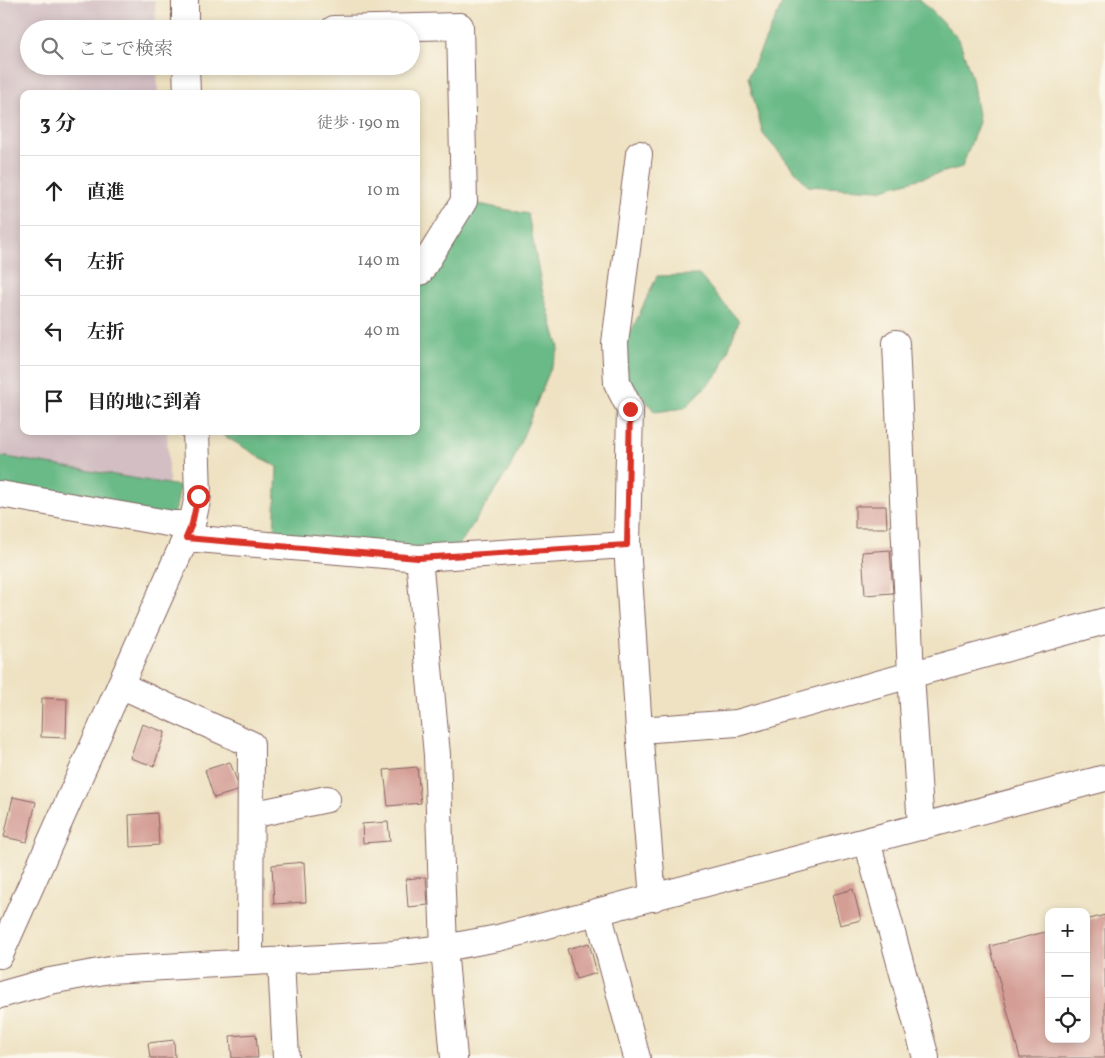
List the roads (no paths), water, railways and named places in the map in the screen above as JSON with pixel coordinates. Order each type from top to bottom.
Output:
[{"type":"street","points":[[184,0],[185,20]]},
{"type":"street","points":[[420,27],[460,26],[464,201],[420,272]]},
{"type":"street","points":[[186,75],[187,90]]},
{"type":"street","points":[[639,154],[614,343],[617,383],[630,409],[627,545],[639,730],[653,898]]},
{"type":"street","points":[[896,343],[911,675],[921,827]]},
{"type":"street","points":[[0,955],[189,531],[198,496],[196,435]]},
{"type":"street","points":[[0,494],[173,524],[189,531],[418,558],[627,545]]},
{"type":"street","points":[[418,558],[437,755],[444,948],[454,1058]]},
{"type":"street","points":[[639,730],[737,723],[1105,621]]},
{"type":"street","points":[[120,685],[251,744],[250,962]]},
{"type":"street","points":[[0,995],[50,981],[110,970],[393,954],[444,948],[498,938],[1105,778]]},
{"type":"street","points":[[251,815],[327,800]]},
{"type":"street","points":[[867,841],[926,1058]]},
{"type":"street","points":[[598,912],[637,1058]]},
{"type":"street","points":[[281,960],[286,1058]]}]
